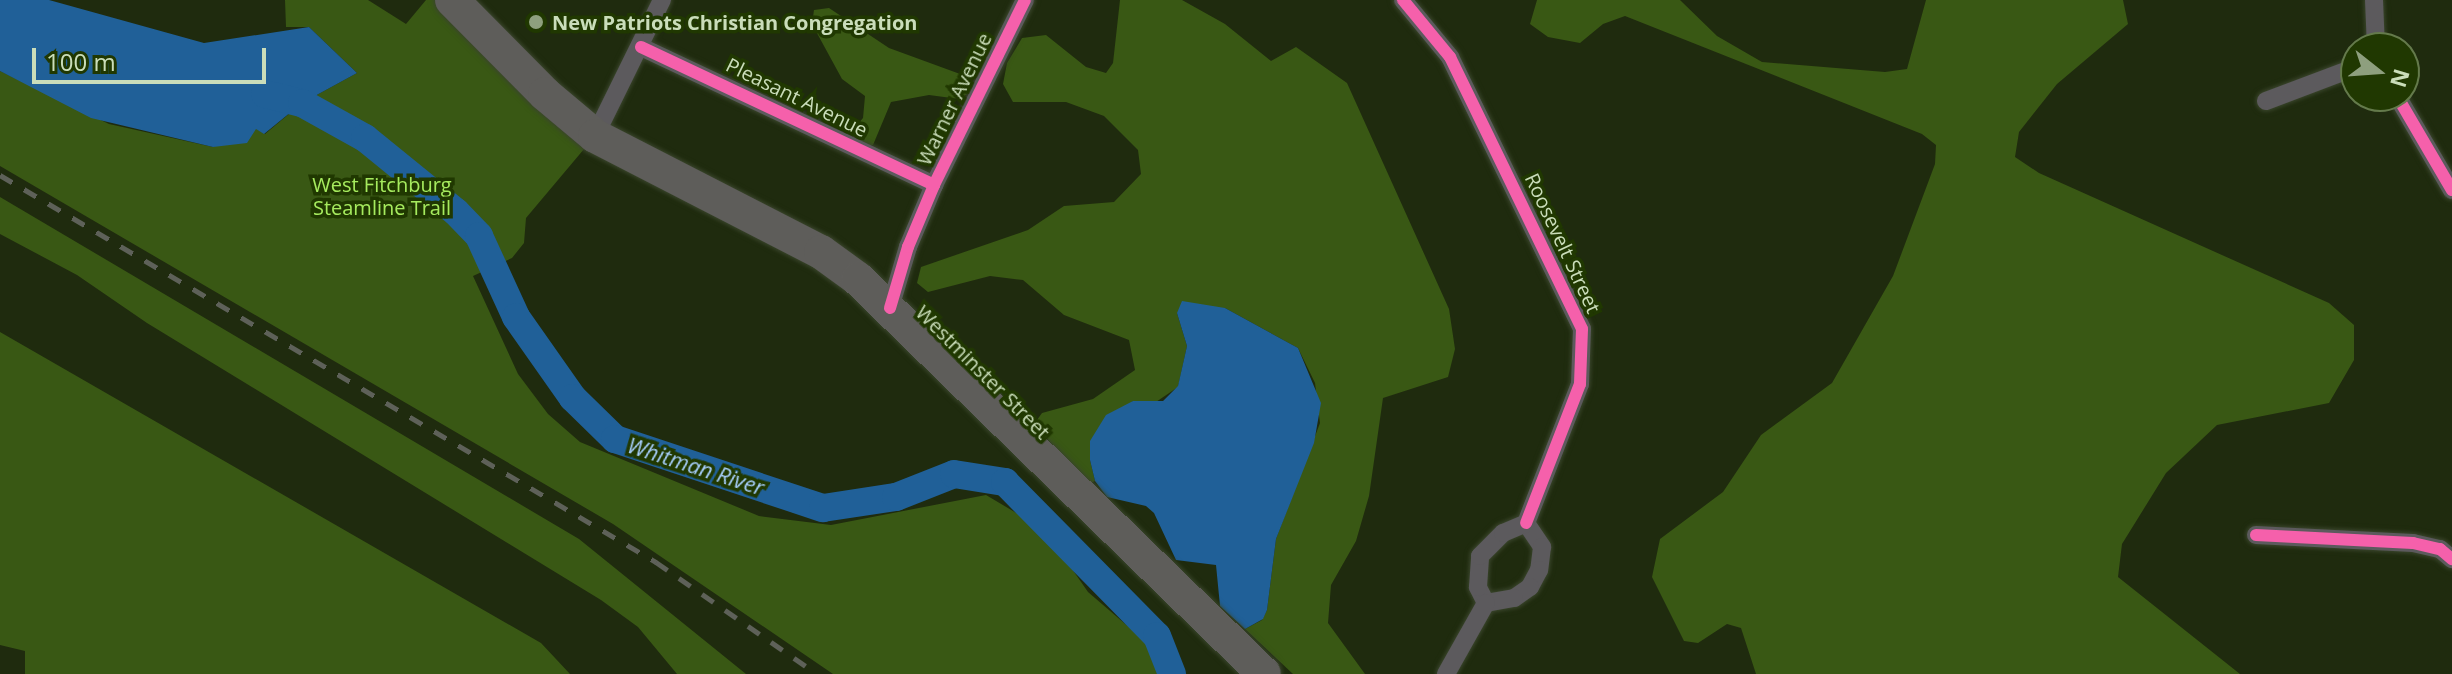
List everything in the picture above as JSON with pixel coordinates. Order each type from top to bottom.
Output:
[{"type":"highway","name":"Westminster Street","points":[[452,0],[545,94],[595,136],[821,252],[890,308],[1264,674]]},
{"type":"street","points":[[595,136],[662,0]]},
{"type":"street","name":"Warner Avenue","points":[[890,308],[908,247],[934,185],[1025,0]]},
{"type":"street","name":"Roosevelt Street","points":[[1403,0],[1450,57],[1582,329],[1580,384],[1526,523]]},
{"type":"street","points":[[2374,0],[2375,32]]},
{"type":"street","name":"Pleasant Avenue","points":[[641,47],[934,185]]},
{"type":"street","points":[[2266,101],[2340,73]]},
{"type":"street","points":[[2406,112],[2452,190]]},
{"type":"street","points":[[1526,523],[1542,547],[1539,570],[1530,587],[1514,598],[1486,603],[1478,587],[1480,556],[1503,533],[1526,523]]},
{"type":"street","points":[[2256,535],[2413,543],[2440,549],[2452,559]]},
{"type":"street","points":[[1446,674],[1486,603]]},
{"type":"green space","name":"West Fitchburg Steamline Trail","points":[[285,0],[368,0],[406,24],[426,0],[452,0],[595,136],[526,218],[524,243],[512,258],[473,276],[518,374],[548,414],[580,442],[759,516],[831,525],[986,495],[1045,530],[1088,592],[1152,647],[1163,674],[833,674],[613,524],[0,166],[0,71],[109,124],[213,147],[255,128],[265,134],[302,103],[357,73],[309,27],[286,27]]},
{"type":"green space","points":[[1120,0],[1182,0],[1225,24],[1271,61],[1296,47],[1347,83],[1449,309],[1455,349],[1448,377],[1383,398],[1369,496],[1356,541],[1331,585],[1328,623],[1365,674],[1293,674],[1245,629],[1262,620],[1267,610],[1276,539],[1320,423],[1315,383],[1298,348],[1225,308],[1177,313],[1187,346],[1178,387],[1153,404],[1133,401],[1097,433],[1090,460],[1095,481],[1088,484],[1034,424],[1042,413],[1093,399],[1135,370],[1129,340],[1064,315],[1023,280],[990,276],[928,292],[917,283],[921,267],[1028,230],[1064,206],[1114,202],[1141,174],[1138,150],[1104,116],[1066,102],[1013,102],[1003,84],[1007,63],[1022,38],[1046,35],[1086,67],[1106,73],[1113,63]]},
{"type":"green space","points":[[1537,0],[1680,0],[1717,36],[1762,62],[1885,72],[1907,69],[1926,0],[2123,0],[2128,24],[2057,84],[2019,132],[2015,157],[2039,173],[2329,303],[2354,325],[2354,360],[2329,403],[2217,425],[2166,473],[2122,544],[2118,577],[2240,674],[1756,674],[1741,628],[1727,624],[1698,643],[1684,641],[1652,577],[1660,539],[1723,492],[1761,435],[1832,383],[1893,276],[1935,164],[1936,145],[1922,134],[1625,16],[1603,24],[1580,43],[1548,37],[1530,24]]},
{"type":"green space","points":[[829,8],[889,48],[971,78],[974,90],[959,99],[929,95],[891,102],[873,145],[858,146],[852,131],[863,118],[865,96],[842,79],[812,24],[814,10]]},
{"type":"green space","points":[[0,197],[579,539],[746,674],[677,674],[638,627],[601,600],[147,323],[77,275],[0,234]]},
{"type":"green space","points":[[0,332],[541,643],[570,674],[25,674],[25,651],[0,645]]},
{"type":"water","points":[[0,0],[49,0],[204,43],[309,27],[357,73],[302,103],[264,134],[256,129],[247,143],[213,147],[91,118],[0,71]]},
{"type":"water","points":[[1182,301],[1225,308],[1298,348],[1321,403],[1314,443],[1276,539],[1267,610],[1263,619],[1245,629],[1220,606],[1216,565],[1176,560],[1154,513],[1146,506],[1107,497],[1095,481],[1090,460],[1090,441],[1106,415],[1133,401],[1163,401],[1178,386],[1187,346],[1177,313]]},
{"type":"waterway","name":"Whitman River","points":[[265,94],[302,103],[365,138],[456,212],[479,236],[516,317],[573,398],[615,439],[823,508],[896,497],[954,474],[1005,482],[1157,636],[1172,674]]},
{"type":"railway","points":[[0,175],[656,562],[817,674]]},
{"type":"cycle path","points":[[890,308],[908,247],[934,185],[1025,0]]},
{"type":"cycle path","points":[[1403,0],[1450,57],[1582,329],[1580,384],[1526,523]]},
{"type":"cycle path","points":[[641,47],[934,185]]},
{"type":"cycle path","points":[[2406,112],[2452,190]]},
{"type":"cycle path","points":[[2256,535],[2413,543],[2440,549],[2452,559]]},
{"type":"place","name":"New Patriots Christian Congregation","points":[[536,22]]}]
